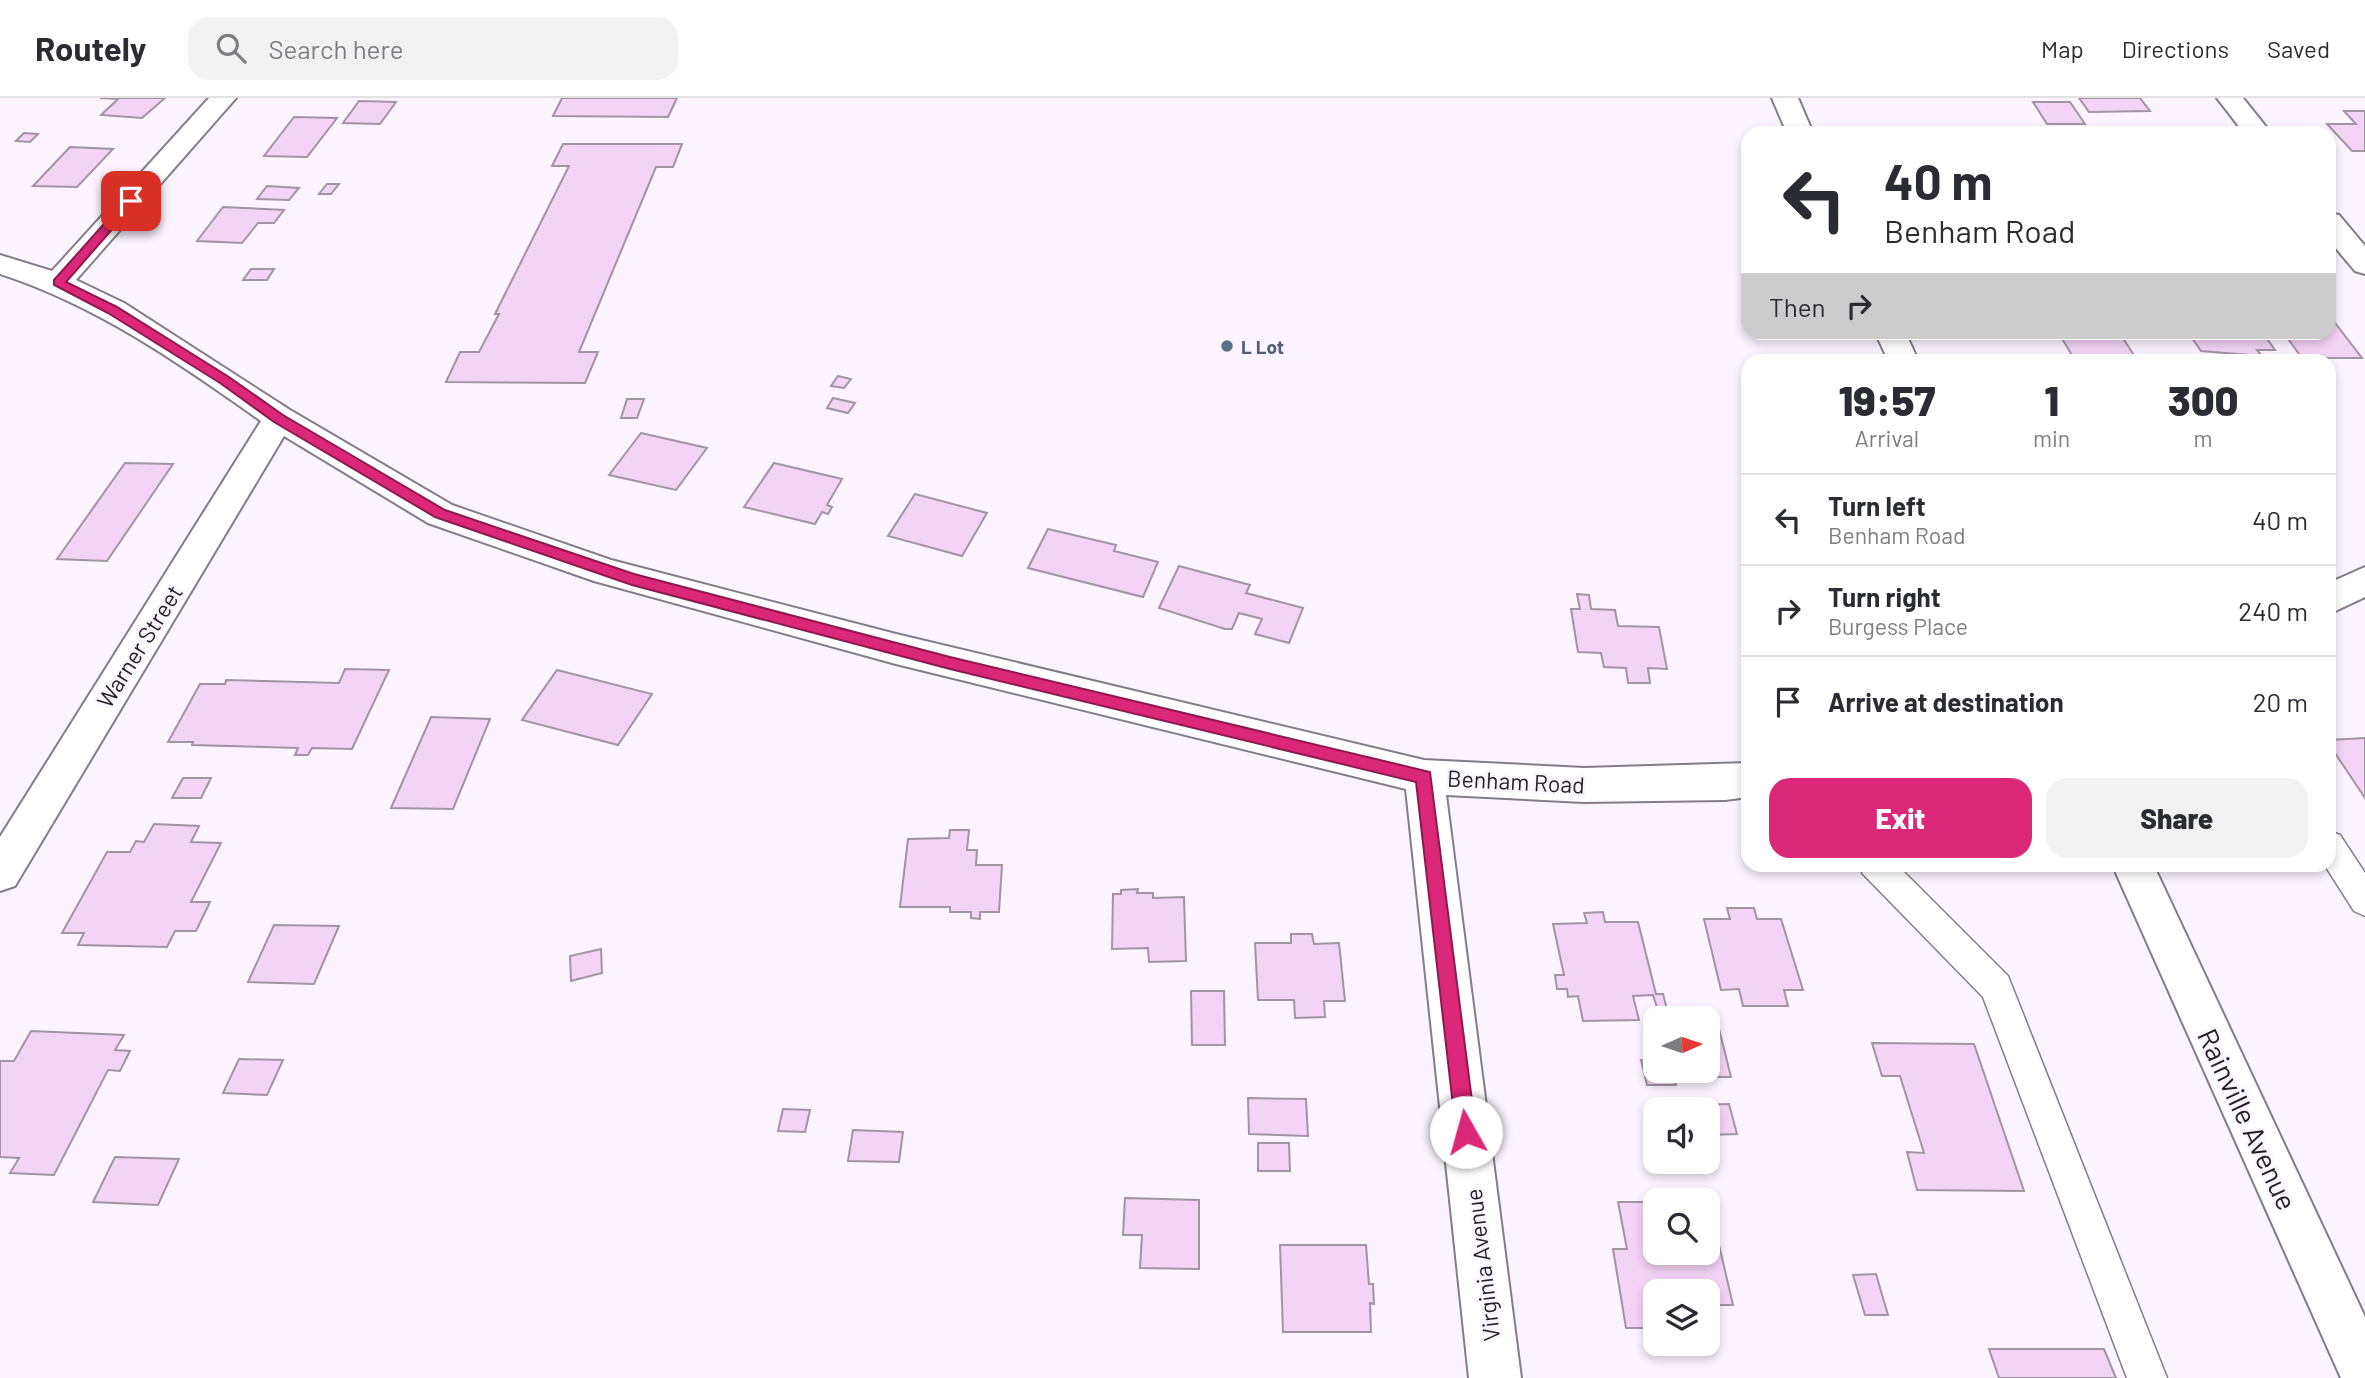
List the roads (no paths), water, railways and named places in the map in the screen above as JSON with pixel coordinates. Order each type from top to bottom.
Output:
[{"type":"street","points":[[58,283],[223,98]]},
{"type":"street","points":[[1784,98],[1797,126]]},
{"type":"street","points":[[2230,98],[2252,126]]},
{"type":"street","points":[[2336,230],[2365,265]]},
{"type":"street","name":"Benham Road","points":[[0,264],[58,283],[113,310],[225,380],[279,418],[440,513],[606,572],[936,659],[1424,777],[1584,785],[1741,781]]},
{"type":"street","name":"Warner Street","points":[[0,873],[279,418]]},
{"type":"street","points":[[2336,596],[2365,580]]},
{"type":"street","name":"Virginia Avenue","points":[[1424,777],[1495,1378]]},
{"type":"street","name":"Rainville Avenue","points":[[2136,872],[2365,1374]]},
{"type":"lane","points":[[2336,856],[2365,901]]},
{"type":"lane","points":[[1882,872],[1996,987],[2147,1378]]},
{"type":"place","name":"L Lot","points":[[1227,346]]}]
